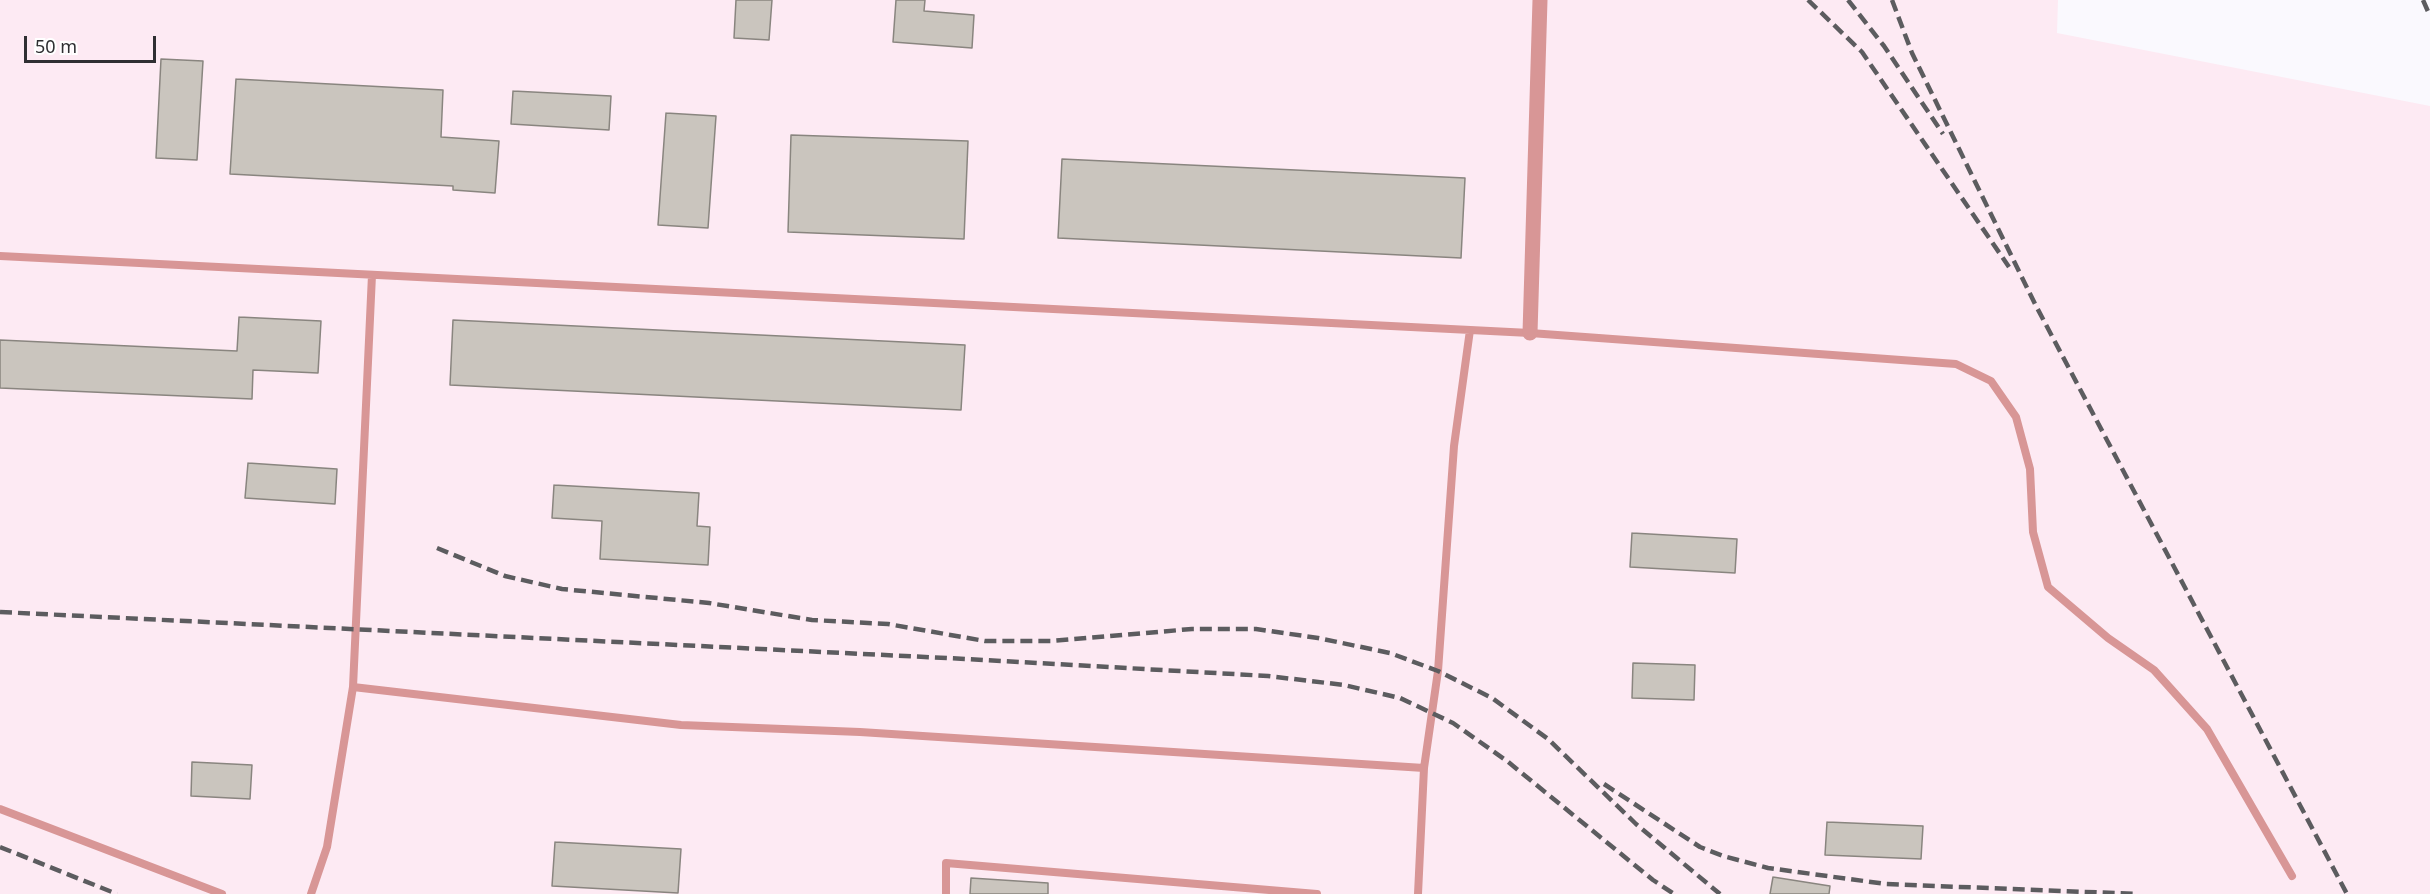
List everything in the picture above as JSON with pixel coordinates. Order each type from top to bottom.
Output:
[{"type":"street","points":[[1530,333],[1540,0]]},
{"type":"lane","points":[[0,256],[1530,333],[1956,364],[1991,381],[2016,417],[2030,469],[2033,532],[2048,587],[2108,638],[2154,670],[2207,729],[2292,876]]},
{"type":"lane","points":[[311,894],[327,847],[353,687],[372,275]]},
{"type":"lane","points":[[1418,894],[1424,768],[1438,671],[1454,446],[1470,330]]},
{"type":"lane","points":[[353,687],[681,725],[872,733],[1424,768]]},
{"type":"lane","points":[[0,809],[222,894]]},
{"type":"lane","points":[[946,894],[946,863],[1318,892],[1317,894]]},
{"type":"shaded area","points":[[0,0],[2058,0],[2057,33],[2430,106],[2430,894],[0,894]]},
{"type":"building","points":[[736,0],[772,0],[769,40],[734,38]]},
{"type":"building","points":[[896,0],[925,0],[924,11],[974,15],[972,48],[893,42]]},
{"type":"building","points":[[161,59],[203,61],[197,160],[156,158]]},
{"type":"building","points":[[236,79],[443,90],[441,137],[499,141],[495,193],[453,190],[453,186],[230,174]]},
{"type":"building","points":[[513,91],[611,96],[609,130],[511,124]]},
{"type":"building","points":[[666,113],[716,116],[708,228],[658,225]]},
{"type":"building","points":[[791,135],[968,141],[964,239],[788,232]]},
{"type":"building","points":[[1062,159],[1465,178],[1461,258],[1058,238]]},
{"type":"building","points":[[239,317],[321,321],[318,373],[253,370],[252,399],[0,388],[0,340],[237,351]]},
{"type":"building","points":[[453,320],[965,345],[961,410],[450,385]]},
{"type":"building","points":[[248,463],[337,469],[335,504],[245,498]]},
{"type":"building","points":[[554,485],[699,493],[697,526],[710,527],[708,565],[600,559],[602,521],[552,518]]},
{"type":"building","points":[[1632,533],[1737,539],[1735,573],[1630,567]]},
{"type":"building","points":[[1633,663],[1695,665],[1694,700],[1632,698]]},
{"type":"building","points":[[192,762],[252,765],[250,799],[191,796]]},
{"type":"building","points":[[1827,822],[1923,826],[1921,859],[1825,855]]},
{"type":"building","points":[[555,842],[681,849],[678,893],[552,886]]},
{"type":"building","points":[[1773,877],[1830,886],[1829,894],[1770,894]]},
{"type":"building","points":[[971,878],[1048,883],[1048,894],[970,894]]},
{"type":"railway","points":[[1808,0],[1862,52],[2009,267]]},
{"type":"railway","points":[[1848,0],[1884,46],[1943,134]]},
{"type":"railway","points":[[1892,0],[1912,53],[2035,304],[2347,894]]},
{"type":"railway","points":[[2423,0],[2430,16]]},
{"type":"railway","points":[[437,548],[505,576],[562,589],[709,603],[812,620],[888,624],[985,641],[1051,641],[1192,629],[1256,629],[1318,638],[1390,653],[1438,671],[1492,698],[1548,739],[1636,824],[1720,894]]},
{"type":"railway","points":[[0,612],[966,659],[1268,676],[1344,685],[1400,698],[1453,723],[1507,761],[1653,880],[1674,894]]},
{"type":"railway","points":[[1604,784],[1700,847],[1723,856],[1768,868],[1886,884],[2138,894]]},
{"type":"railway","points":[[0,847],[117,894]]}]
